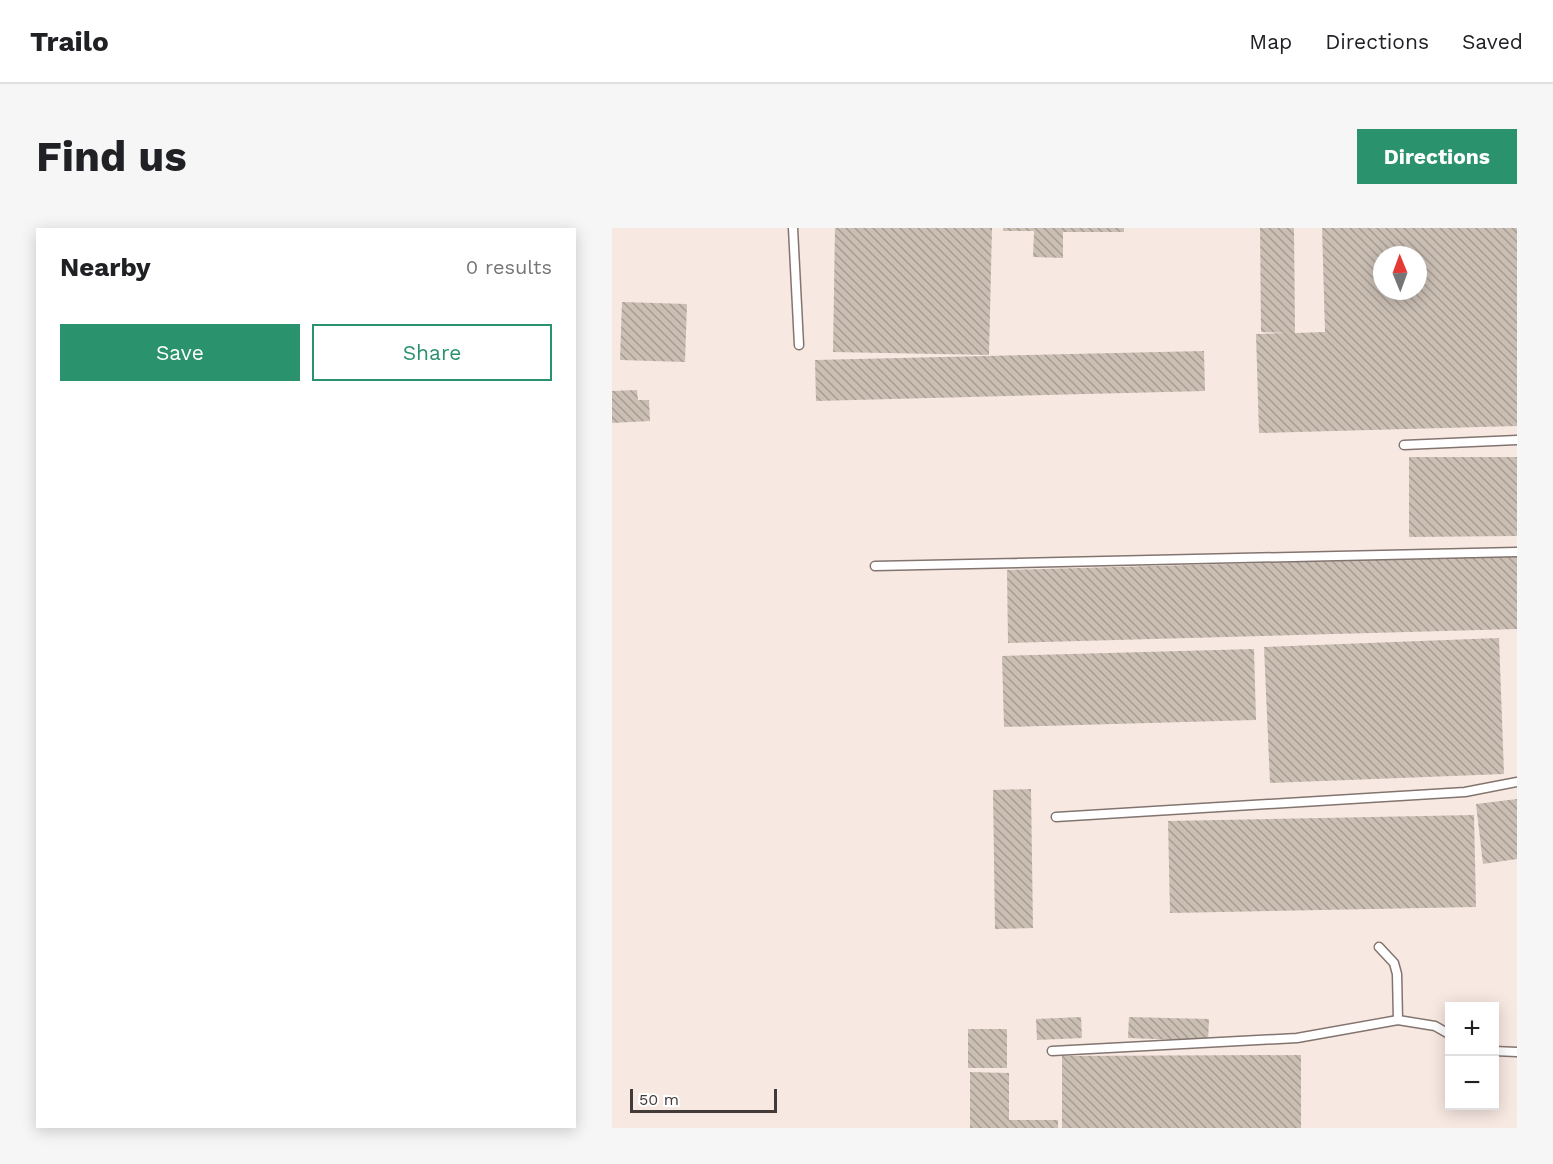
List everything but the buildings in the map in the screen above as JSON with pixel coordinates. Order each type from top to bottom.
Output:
[{"type":"lane","points":[[793,228],[799,345]]},
{"type":"lane","points":[[1404,445],[1517,440]]},
{"type":"lane","points":[[875,566],[1517,552]]},
{"type":"lane","points":[[1056,817],[1465,792],[1517,782]]},
{"type":"lane","points":[[1379,947],[1394,963],[1397,974],[1398,1020]]},
{"type":"lane","points":[[1052,1051],[1297,1038],[1398,1020],[1436,1026],[1445,1032]]},
{"type":"lane","points":[[1499,1051],[1517,1052]]}]
